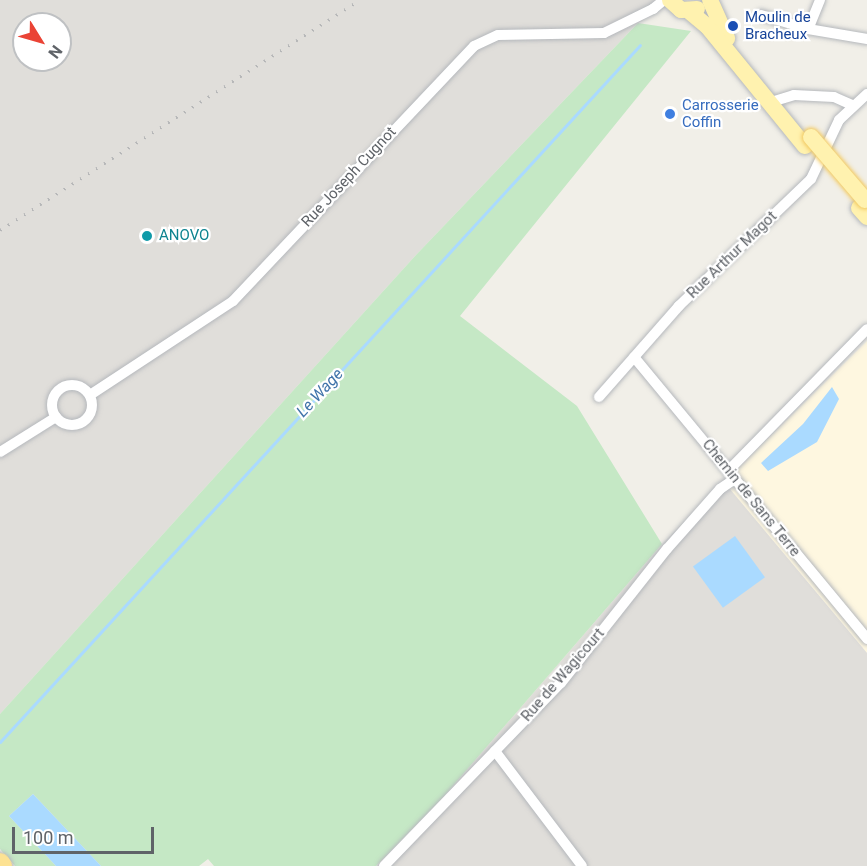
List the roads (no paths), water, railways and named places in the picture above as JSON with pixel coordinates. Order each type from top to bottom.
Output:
[{"type":"main road","points":[[679,7],[708,0],[729,40],[772,100]]},
{"type":"main road","points":[[679,7],[707,26],[865,207]]},
{"type":"street","name":"Rue Joseph Cugnot","points":[[628,23],[664,0]]},
{"type":"street","points":[[808,28],[820,0]]},
{"type":"street","name":"Rue Joseph Cugnot","points":[[90,395],[233,301],[474,46],[498,35],[598,34],[679,7]]},
{"type":"street","points":[[761,15],[808,28],[867,39]]},
{"type":"street","name":"Rue Arthur Magot","points":[[599,397],[699,285],[811,179],[839,120],[852,105],[867,94]]},
{"type":"street","points":[[772,100],[834,97],[852,105]]},
{"type":"street","name":"Rue de Wagicourt","points":[[384,866],[565,678],[667,549],[867,329]]},
{"type":"street","name":"Chemin de Sans Terre","points":[[633,357],[867,639]]},
{"type":"street","points":[[78,385],[90,395],[92,409],[84,421],[70,425],[56,417],[52,401],[62,387],[78,385]]},
{"type":"street","points":[[0,452],[56,417]]},
{"type":"street","points":[[495,751],[582,866]]},
{"type":"water","points":[[832,387],[839,399],[817,442],[768,471],[761,463],[803,424]]},
{"type":"water","points":[[735,536],[765,577],[723,608],[693,567]]},
{"type":"water","points":[[33,794],[101,866],[56,866],[9,816]]},
{"type":"waterway","name":"Le Wage","points":[[0,742],[640,45]]},
{"type":"railway","points":[[0,230],[359,0]]},
{"type":"place","name":"Moulin de Bracheux","points":[[733,26]]},
{"type":"place","name":"Carrosserie Coffin","points":[[670,114]]},
{"type":"place","name":"ANOVO","points":[[147,236]]}]
